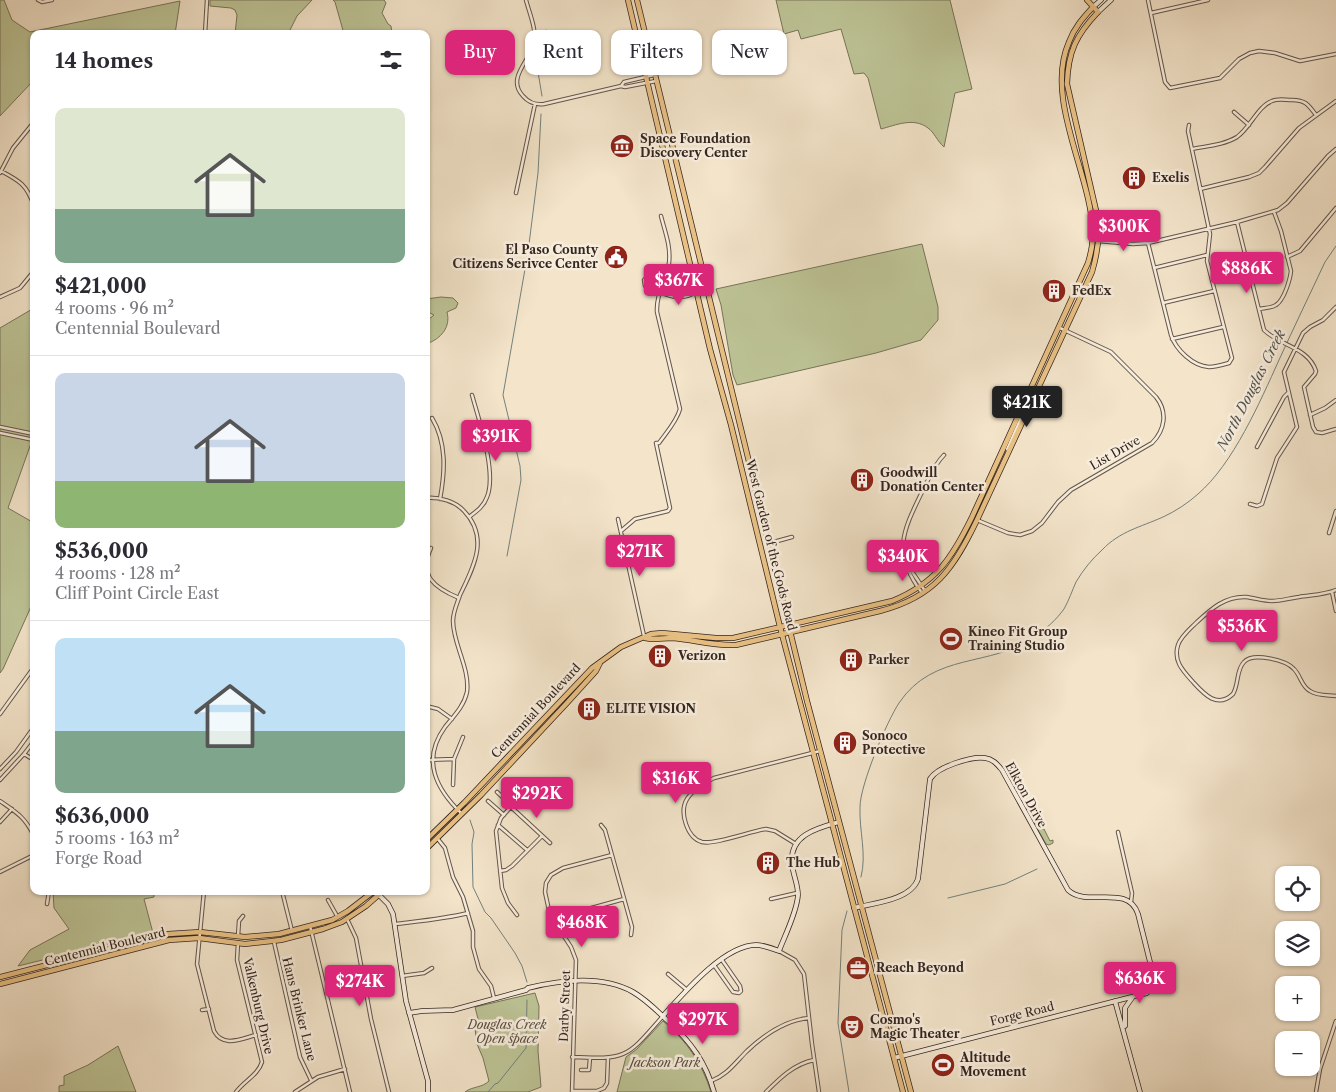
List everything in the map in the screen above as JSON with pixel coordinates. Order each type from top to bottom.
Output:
[{"type":"main road","name":"West Garden of the Gods Road","points":[[628,0],[696,291],[782,635],[903,1092]]},
{"type":"main road","name":"West Garden of the Gods Road","points":[[637,0],[645,30]]},
{"type":"main road","points":[[1086,0],[1098,12]]},
{"type":"main road","name":"Centennial Boulevard","points":[[430,836],[592,668],[621,647],[652,634],[668,632],[724,638],[892,601],[920,587],[951,556],[972,517],[1022,406],[1060,328],[1088,263],[1092,240],[1090,210],[1064,105],[1061,82],[1063,61],[1068,42],[1076,27],[1093,7]]},
{"type":"main road","name":"Centennial Boulevard","points":[[645,638],[674,638],[728,645],[746,644],[893,608],[923,592],[940,579],[956,560],[977,520],[1092,272],[1099,226],[1067,84],[1067,72],[1071,50],[1086,25],[1098,12]]},
{"type":"main road","name":"West Garden of the Gods Road","points":[[656,75],[696,250],[790,633],[911,1092]]},
{"type":"main road","points":[[731,425],[737,429],[749,476],[754,487]]},
{"type":"main road","name":"Centennial Boulevard","points":[[430,845],[481,795],[596,672],[600,663]]},
{"type":"main road","name":"Centennial Boulevard","points":[[0,977],[161,935],[200,932],[238,937],[267,936],[337,918],[373,895]]},
{"type":"main road","name":"Centennial Boulevard","points":[[0,984],[160,942],[200,938],[238,943],[257,944],[274,942],[312,932],[347,919],[375,895]]},
{"type":"street","points":[[38,0],[42,2],[52,0]]},
{"type":"street","points":[[205,30],[207,0]]},
{"type":"street","points":[[526,0],[534,41],[517,76],[517,83],[522,96],[535,104],[544,104],[621,86],[626,87],[657,80]]},
{"type":"street","name":"Centennial Boulevard","points":[[1093,7],[1101,0]]},
{"type":"street","name":"Centennial Boulevard","points":[[1098,12],[1112,0]]},
{"type":"street","points":[[1148,0],[1168,88],[1220,78],[1239,59],[1259,51],[1276,52],[1292,60],[1300,61],[1336,54]]},
{"type":"street","points":[[1150,13],[1208,0]]},
{"type":"street","points":[[621,86],[624,82],[656,75]]},
{"type":"street","points":[[1192,150],[1227,141],[1239,135],[1268,103],[1277,99],[1303,100],[1316,115]]},
{"type":"street","points":[[1200,189],[1259,173],[1266,168],[1299,128],[1336,101]]},
{"type":"street","points":[[516,193],[535,104]]},
{"type":"street","points":[[1234,112],[1249,125]]},
{"type":"street","points":[[1148,243],[1172,339],[1178,348],[1197,364],[1210,367],[1228,363],[1232,358],[1207,261],[1210,238],[1209,229],[1188,130],[1189,125]]},
{"type":"street","points":[[30,127],[17,142],[0,172],[23,184],[30,197]]},
{"type":"street","points":[[1092,240],[1133,244],[1148,243],[1274,212],[1287,203],[1336,149]]},
{"type":"street","points":[[1287,258],[1300,251],[1336,208]]},
{"type":"street","points":[[1259,309],[1276,305],[1282,298],[1291,271],[1274,212]]},
{"type":"street","points":[[620,531],[635,519],[668,511],[670,508],[656,444],[659,443],[680,409],[658,316],[657,302],[659,292],[669,262],[669,248],[661,216]]},
{"type":"street","points":[[1238,222],[1264,330],[1272,338],[1306,354],[1315,368],[1315,374],[1306,382],[1304,387],[1316,432],[1322,433],[1336,429]]},
{"type":"street","points":[[1154,268],[1207,255]]},
{"type":"street","points":[[666,272],[671,285],[676,291]]},
{"type":"street","points":[[0,297],[20,288],[30,276]]},
{"type":"street","points":[[648,276],[654,278],[661,286],[671,291],[696,291],[690,296],[683,298],[672,297],[645,286],[643,282],[644,278],[648,276]]},
{"type":"street","points":[[1163,303],[1214,291]]},
{"type":"street","points":[[1250,504],[1257,506],[1262,504],[1277,458],[1297,427],[1284,372],[1300,338],[1306,330],[1323,320],[1336,308]]},
{"type":"street","points":[[1172,339],[1223,327]]},
{"type":"street","name":"List Drive","points":[[972,517],[1008,534],[1032,531],[1042,523],[1062,497],[1071,490],[1152,443],[1161,431],[1164,415],[1156,397],[1111,352],[1060,328]]},
{"type":"street","points":[[1256,447],[1288,393]]},
{"type":"street","points":[[469,517],[478,511],[486,500],[490,482],[485,444],[472,395]]},
{"type":"street","points":[[1310,414],[1325,408],[1336,400]]},
{"type":"street","points":[[1008,451],[1010,442],[1023,415],[1022,406]]},
{"type":"street","points":[[432,418],[439,433],[444,465],[444,479],[440,499]]},
{"type":"street","points":[[0,427],[30,433]]},
{"type":"street","points":[[0,433],[30,439]]},
{"type":"street","points":[[923,592],[911,570],[907,567],[903,552],[905,529],[934,467],[944,455]]},
{"type":"street","points":[[430,498],[456,504],[469,517],[477,533],[478,549],[474,565],[454,612],[453,622],[466,676],[467,689],[462,705],[439,738],[433,759],[436,778],[441,789],[463,813]]},
{"type":"street","points":[[1329,533],[1336,511]]},
{"type":"street","points":[[618,519],[645,638]]},
{"type":"street","points":[[768,544],[792,537]]},
{"type":"street","points":[[430,576],[432,581],[443,591],[460,598]]},
{"type":"street","points":[[1336,590],[1273,601],[1243,597],[1230,599],[1212,608],[1182,637],[1178,643],[1176,655],[1180,666],[1204,694],[1214,700],[1224,700],[1233,694],[1242,665],[1246,660],[1255,657],[1282,662],[1288,665],[1295,670],[1302,683],[1310,692],[1336,696]]},
{"type":"street","points":[[1332,592],[1336,611]]},
{"type":"street","points":[[0,714],[30,673]]},
{"type":"street","points":[[430,707],[438,709],[452,719]]},
{"type":"street","points":[[0,769],[16,752],[30,733]]},
{"type":"street","points":[[453,785],[454,759],[463,737]]},
{"type":"street","points":[[0,780],[30,746]]},
{"type":"street","points":[[796,844],[775,831],[766,829],[711,842],[701,842],[689,832],[684,814],[684,805],[689,797],[709,780],[820,751]]},
{"type":"street","points":[[24,754],[30,758]]},
{"type":"street","name":"Elkton Drive","points":[[854,908],[904,895],[913,889],[918,879],[930,779],[936,771],[943,767],[980,758],[998,764],[1063,883],[1071,892],[1081,897],[1120,898],[1131,902]]},
{"type":"street","points":[[430,759],[454,759]]},
{"type":"street","points":[[497,792],[550,843]]},
{"type":"street","points":[[517,915],[505,897],[502,888],[496,831],[504,815],[523,793]]},
{"type":"street","points":[[0,801],[18,812],[30,828]]},
{"type":"street","points":[[488,801],[504,815]]},
{"type":"street","points":[[0,822],[12,809]]},
{"type":"street","points":[[779,951],[798,893],[792,862],[796,844],[810,831],[839,822]]},
{"type":"street","points":[[498,825],[527,850]]},
{"type":"street","points":[[601,825],[605,830],[632,927],[631,935]]},
{"type":"street","points":[[1118,832],[1132,894],[1131,902]]},
{"type":"street","points":[[500,871],[508,869],[542,836]]},
{"type":"street","points":[[437,838],[445,848],[453,877],[462,893],[473,931],[473,947],[479,969],[490,986],[494,998]]},
{"type":"street","name":"Darby Street","points":[[572,1092],[576,960],[550,914],[545,892],[548,878],[554,872],[612,855]]},
{"type":"street","points":[[0,872],[30,857]]},
{"type":"street","points":[[771,899],[798,893]]},
{"type":"street","points":[[47,904],[49,895]]},
{"type":"street","points":[[204,895],[197,964],[214,1031],[222,1040],[231,1041],[256,1035]]},
{"type":"street","points":[[283,895],[292,930]]},
{"type":"street","points":[[380,895],[390,907],[395,924],[409,1013],[428,1081],[428,1092]]},
{"type":"street","points":[[556,924],[578,912],[624,899]]},
{"type":"street","points":[[328,900],[337,918]]},
{"type":"street","name":"Forge Road","points":[[894,1058],[1147,993],[1153,988],[1154,978],[1137,911],[1131,902]]},
{"type":"street","points":[[395,924],[445,919],[468,913]]},
{"type":"street","points":[[238,937],[242,916]]},
{"type":"street","points":[[347,919],[356,938],[374,1034],[389,1092]]},
{"type":"street","points":[[310,926],[350,1092]]},
{"type":"street","points":[[160,929],[161,935]]},
{"type":"street","name":"Hans Brinker Lane","points":[[274,942],[300,1057],[311,1080]]},
{"type":"street","name":"Valkenburg Drive","points":[[236,1092],[261,1066],[256,1035],[237,960],[238,943]]},
{"type":"street","points":[[572,1057],[608,1058],[620,1056],[634,1048],[687,990],[714,965],[740,948],[750,945],[761,945],[779,951],[795,960],[802,969],[806,980],[814,1060],[820,1092]]},
{"type":"street","points":[[714,965],[733,992],[735,994],[739,993],[741,991],[740,986],[722,960]]},
{"type":"street","points":[[402,976],[424,973],[432,968]]},
{"type":"street","points":[[668,974],[687,990]]},
{"type":"street","points":[[409,1013],[453,1010],[528,988],[560,982],[606,983],[625,988],[645,1000],[663,1016],[690,1044],[702,1061],[714,1092]]},
{"type":"street","points":[[1127,1043],[1124,1012],[1126,1004],[1134,996]]},
{"type":"street","points":[[1115,1000],[1140,1092]]},
{"type":"street","points":[[202,1010],[209,1009]]},
{"type":"street","points":[[711,1081],[727,1073],[748,1051],[769,1034],[792,1021],[809,1018]]},
{"type":"street","points":[[1316,1092],[1320,1069],[1336,1021]]},
{"type":"street","points":[[567,1028],[573,1028]]},
{"type":"street","points":[[581,1070],[589,1070],[590,1058]]},
{"type":"street","points":[[572,1092],[597,1091],[604,1088],[607,1083],[608,1058]]},
{"type":"street","points":[[766,1092],[794,1068],[814,1060]]},
{"type":"street","points":[[295,1092],[311,1080],[345,1069]]},
{"type":"green space","points":[[0,0],[4,0],[12,20],[30,32],[30,84],[0,116]]},
{"type":"green space","points":[[210,0],[312,0],[297,16],[290,30],[235,30],[237,15],[235,10],[210,6]]},
{"type":"green space","points":[[333,0],[384,0],[386,3],[382,13],[391,26],[392,30],[343,30]]},
{"type":"green space","points":[[776,0],[950,0],[972,89],[955,93],[944,147],[930,130],[917,123],[899,124],[881,129],[868,78],[864,73],[854,74],[841,29],[801,39],[798,30],[787,33],[787,30],[783,30]]},
{"type":"green space","points":[[180,1],[176,30],[40,30]]},
{"type":"green space","points":[[922,244],[938,307],[938,320],[921,340],[876,353],[737,385],[733,375],[721,305],[716,289]]},
{"type":"green space","points":[[430,298],[453,298],[458,303],[456,308],[447,312],[448,323],[444,332],[430,342],[430,318],[434,315],[430,313]]},
{"type":"green space","points":[[30,310],[30,446],[8,508],[30,521],[30,609],[0,673],[0,328]]},
{"type":"green space","points":[[1033,804],[1032,806],[1042,829],[1044,829],[1050,841],[1053,840],[1053,843],[1049,845],[1046,844],[1027,810],[1027,806]]},
{"type":"green space","points":[[53,895],[154,895],[154,897],[144,899],[153,933],[18,966],[30,950],[69,929],[54,908]]},
{"type":"green space","name":"Douglas Creek Open space","points":[[535,993],[539,1006],[538,1051],[541,1087],[528,1092],[465,1092],[489,1081],[477,1044],[475,1029],[478,1019],[475,1007]]},
{"type":"green space","name":"Jackson Park","points":[[663,1021],[686,1044],[703,1071],[711,1092],[617,1092],[626,1057],[637,1049]]},
{"type":"green space","points":[[118,1046],[136,1092],[59,1092],[59,1086],[64,1085],[64,1076],[88,1065]]},
{"type":"waterway","points":[[538,75],[542,96]]},
{"type":"waterway","points":[[507,556],[521,480],[520,466],[503,395],[528,252],[538,173],[541,114]]},
{"type":"waterway","name":"North Douglas Creek","points":[[861,877],[863,868],[860,816],[861,797],[875,754],[899,703],[913,687],[929,675],[946,667],[1017,647],[1038,634],[1061,613],[1082,573],[1109,544],[1123,534],[1163,517],[1186,504],[1211,481],[1223,466],[1244,432],[1325,262],[1336,246]]},
{"type":"waterway","name":"North Douglas Creek","points":[[470,820],[474,832],[472,844],[473,887],[485,912],[515,953],[527,982]]},
{"type":"waterway","points":[[948,898],[1005,884],[1037,869]]},
{"type":"waterway","name":"North Douglas Creek","points":[[847,911],[842,930],[838,1023],[849,1092]]},
{"type":"waterway","name":"North Douglas Creek","points":[[488,1092],[498,1083],[526,1048],[527,1000]]},
{"type":"place","name":"Space Foundation Discovery Center","points":[[622,146]]},
{"type":"place","name":"Exelis","points":[[1134,178]]},
{"type":"place","name":"El Paso County Citizens Serivce Center","points":[[616,257]]},
{"type":"place","name":"FedEx","points":[[1054,291]]},
{"type":"place","name":"Goodwill Donation Center","points":[[862,480]]},
{"type":"place","name":"Kineo Fit Group Training Studio","points":[[951,639]]},
{"type":"place","name":"Verizon","points":[[660,656]]},
{"type":"place","name":"Parker","points":[[851,660]]},
{"type":"place","name":"ELITE VISION","points":[[589,709]]},
{"type":"place","name":"Sonoco Protective","points":[[845,743]]},
{"type":"place","name":"The Hub","points":[[768,863]]},
{"type":"place","name":"Reach Beyond","points":[[858,968]]},
{"type":"place","name":"Cosmo's Magic Theater","points":[[852,1027]]},
{"type":"place","name":"Altitude Movement","points":[[943,1065]]}]
